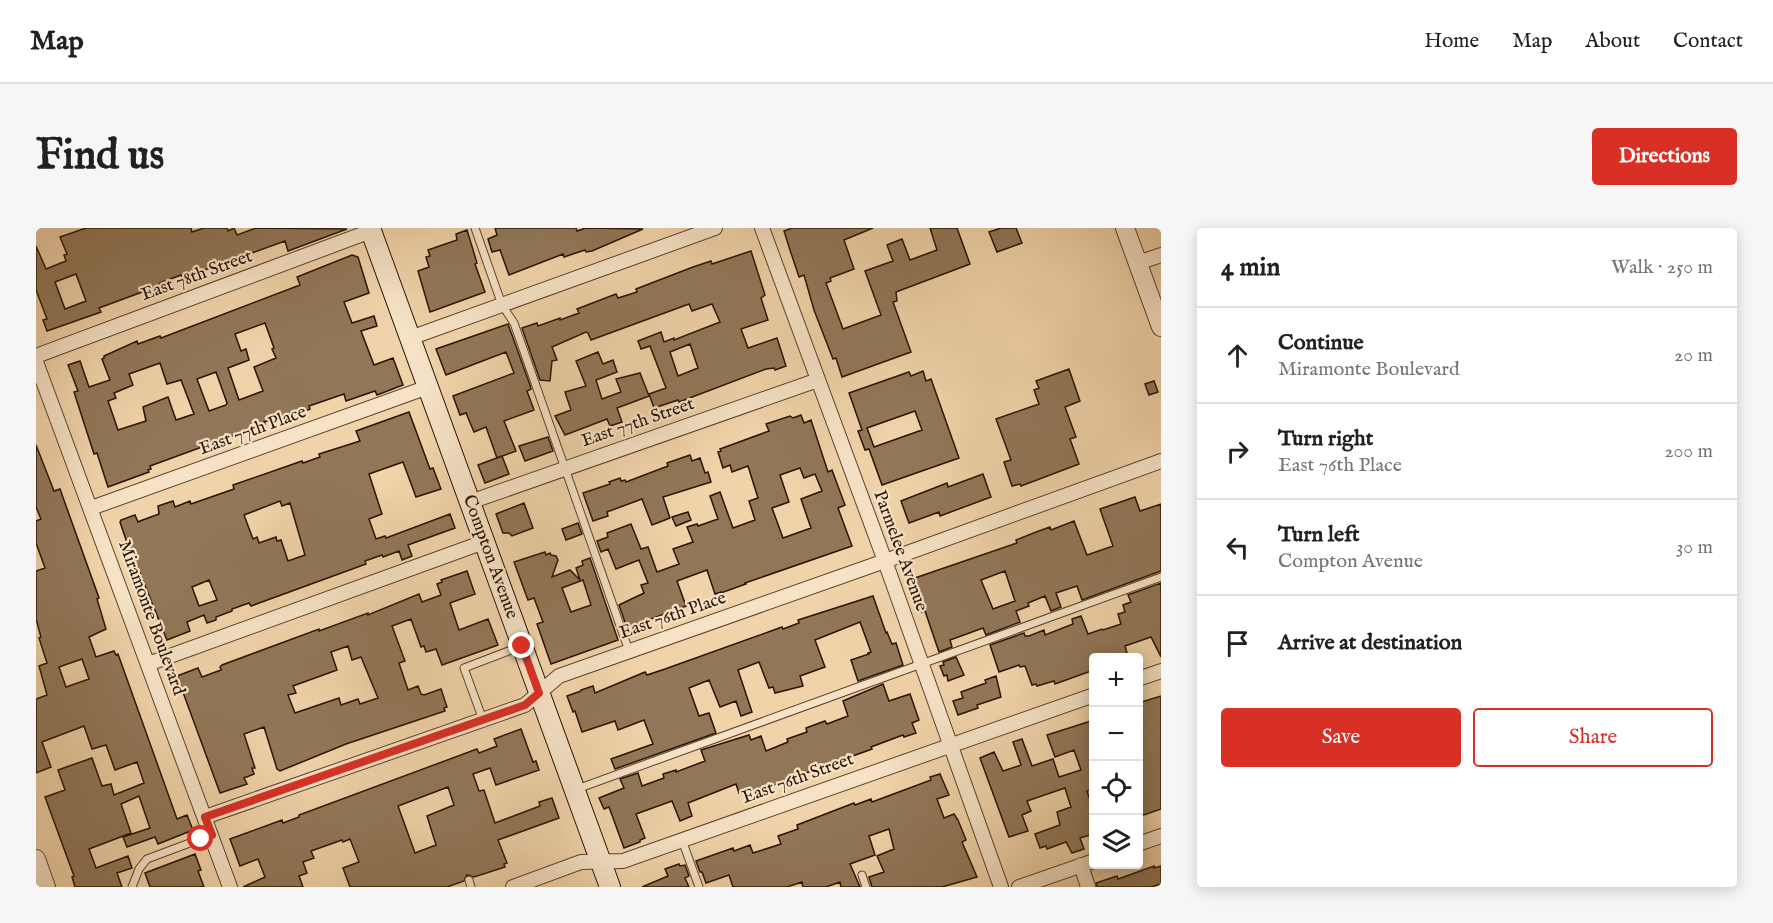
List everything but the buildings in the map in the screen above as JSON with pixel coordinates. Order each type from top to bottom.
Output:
[{"type":"main road","name":"Compton Avenue","points":[[370,230],[610,887]]},
{"type":"street","points":[[410,338],[715,228]]},
{"type":"street","name":"Parmelee Avenue","points":[[762,228],[885,561],[1000,887]]},
{"type":"street","points":[[1125,228],[1161,327]]},
{"type":"street","name":"East 78th Street","points":[[36,356],[370,230]]},
{"type":"street","points":[[1138,263],[1161,255]]},
{"type":"street","name":"Miramonte Boulevard","points":[[36,362],[230,887]]},
{"type":"street","name":"East 77th Street","points":[[470,502],[818,380]]},
{"type":"street","name":"East 77th Place","points":[[91,508],[428,387]]},
{"type":"street","name":"East 76th Place","points":[[205,817],[525,705],[559,676],[1161,461]]},
{"type":"street","points":[[148,664],[484,542]]},
{"type":"street","points":[[1143,677],[1161,671]]},
{"type":"street","name":"East 76th Street","points":[[513,887],[581,862],[623,861],[1089,696]]},
{"type":"street","points":[[1143,842],[1161,836]]},
{"type":"street","points":[[36,859],[46,887]]},
{"type":"street","points":[[1019,887],[1087,863],[1088,887]]},
{"type":"lane","points":[[475,228],[502,305],[514,323],[629,651]]},
{"type":"lane","points":[[575,790],[1161,577]]},
{"type":"lane","points":[[483,720],[464,668],[522,646]]},
{"type":"lane","points":[[132,887],[139,869],[147,859],[212,835]]},
{"type":"lane","points":[[682,840],[699,887]]},
{"type":"lane","points":[[862,875],[866,887]]},
{"type":"route","points":[[201,839],[212,835],[205,817],[525,705],[539,693],[522,646]]}]
